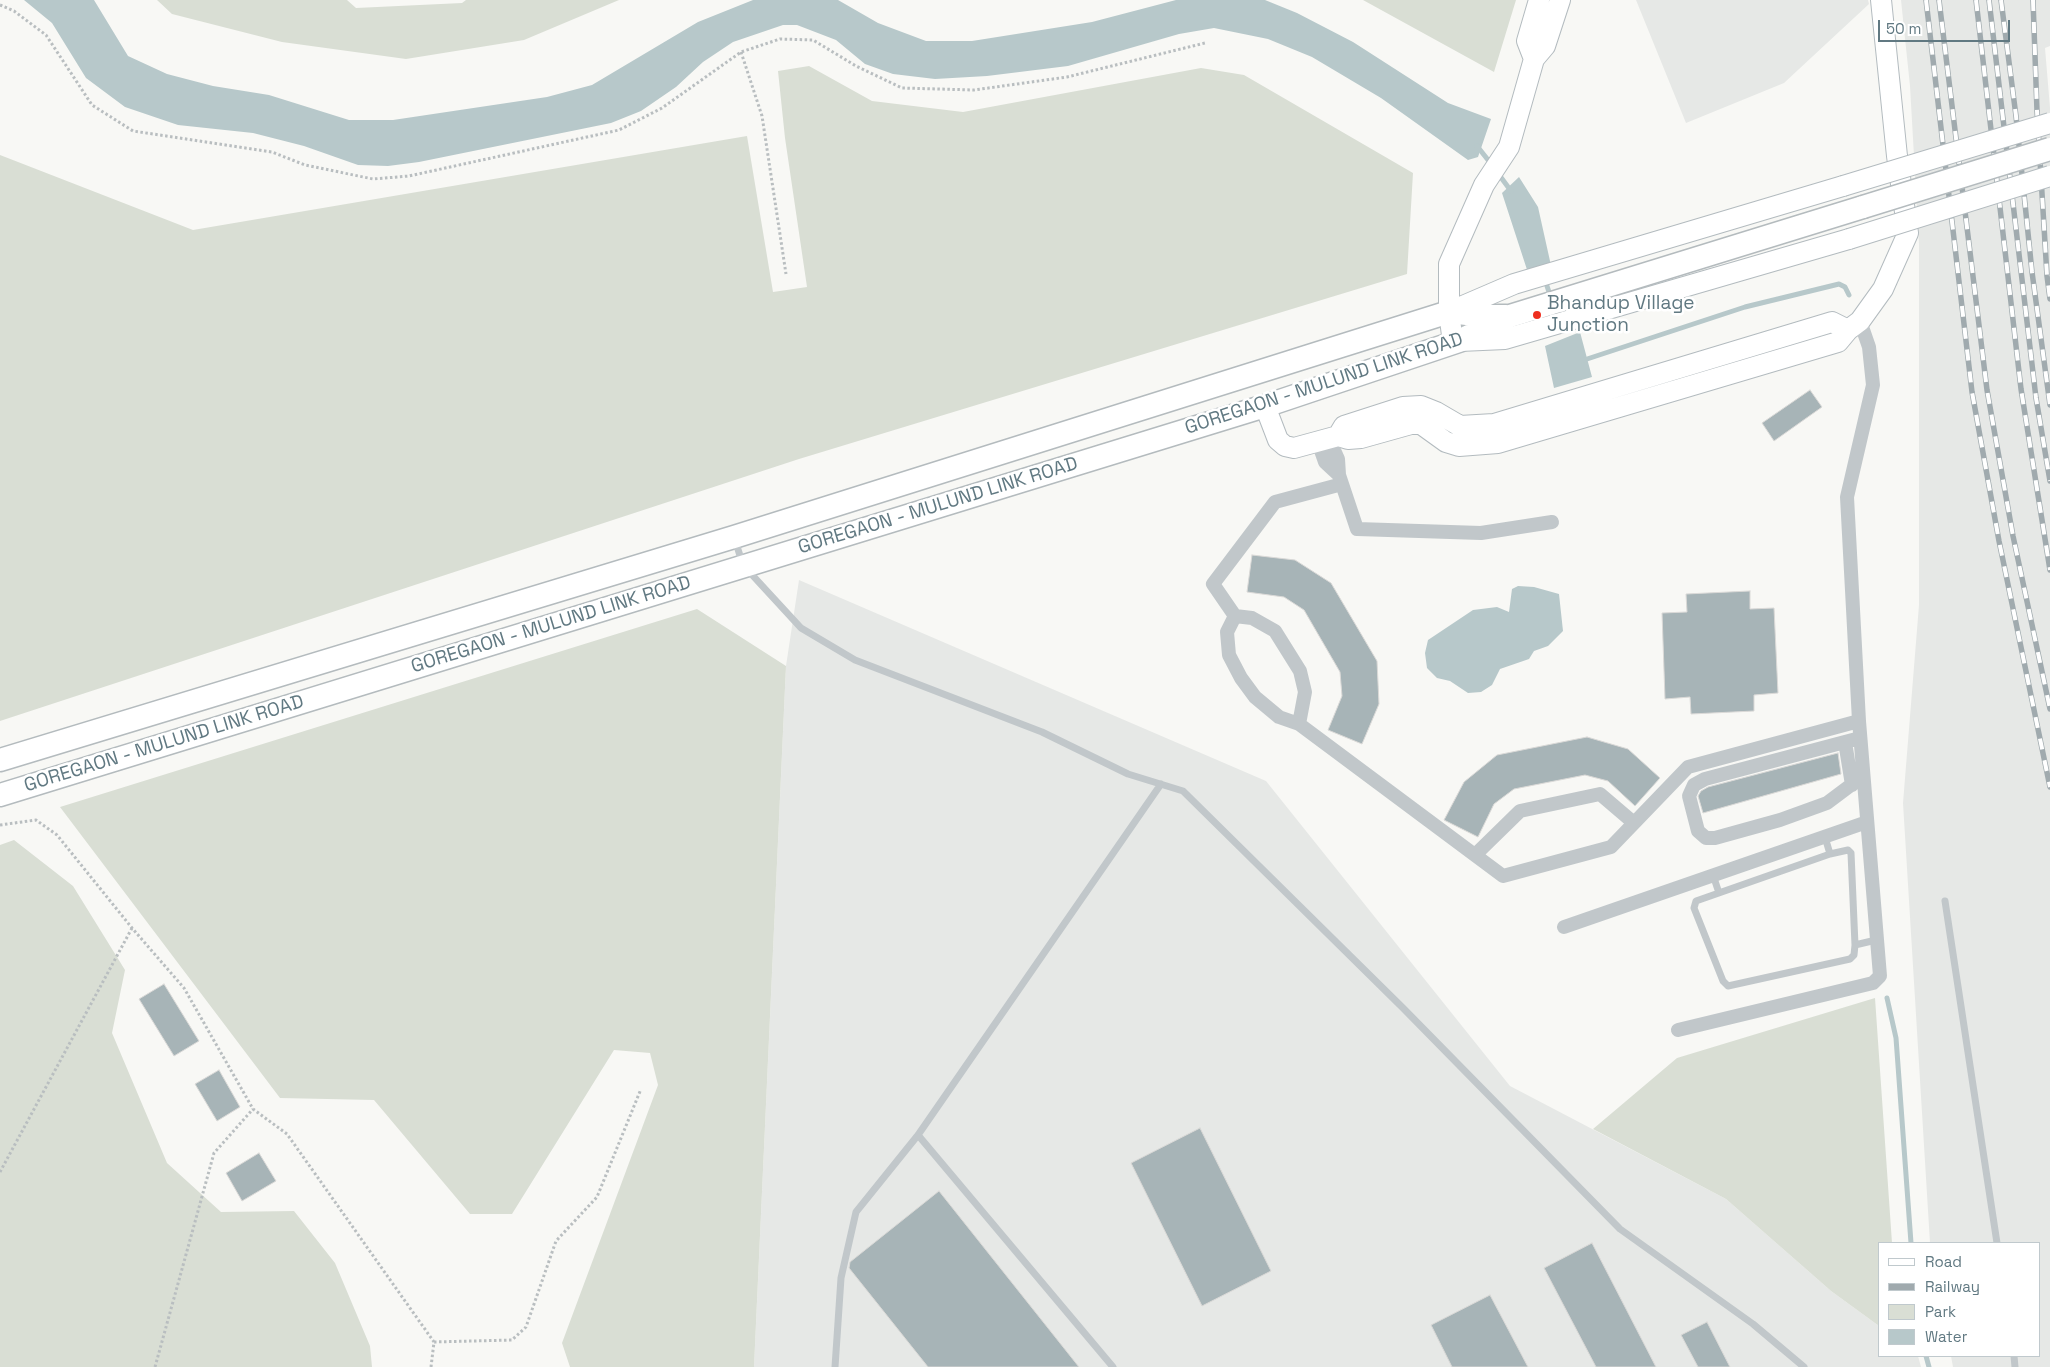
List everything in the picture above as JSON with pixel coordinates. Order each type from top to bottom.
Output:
[{"type":"main road","points":[[1517,314],[1578,307],[1863,207],[2050,149]]},
{"type":"main road","name":"GOREGAON - MULUND LINK ROAD","points":[[0,760],[734,537],[1449,312],[1485,316],[1517,314]]},
{"type":"main road","name":"GOREGAON - MULUND LINK ROAD","points":[[0,795],[1265,406],[1456,342],[1517,314]]},
{"type":"street","points":[[1534,59],[1527,41],[1540,0]]},
{"type":"street","points":[[1560,0],[1545,46],[1534,59],[1509,147],[1484,185],[1450,264],[1449,312],[1456,342],[1505,339],[1540,329],[1578,307],[1848,239],[2050,176]]},
{"type":"street","points":[[1459,436],[1498,443],[1838,342],[1854,326],[1883,289],[1908,233],[1897,156],[1881,0]]},
{"type":"street","points":[[1449,312],[1514,284],[2050,123]]},
{"type":"street","points":[[1265,406],[1278,440],[1285,446],[1294,448],[1328,439],[1348,440],[1366,428],[1411,424],[1422,416],[1446,442],[1494,424],[1832,322],[1854,326],[1869,348],[1873,385],[1848,497],[1860,738],[1880,976],[1873,983],[1678,1030]]},
{"type":"street","points":[[1494,424],[1498,443]]},
{"type":"street","points":[[1328,439],[1338,459],[1340,479],[1356,529],[1481,534],[1552,522]]},
{"type":"street","points":[[1299,724],[1305,692],[1300,671],[1275,630],[1252,618],[1236,616],[1213,584],[1275,502],[1340,479]]},
{"type":"street","points":[[1236,616],[1227,632],[1229,655],[1241,678],[1255,697],[1279,718],[1299,724],[1503,876],[1611,846],[1688,767],[1859,721]]},
{"type":"street","points":[[1860,738],[1705,779],[1694,785],[1689,796],[1698,830],[1706,838],[1715,838],[1805,812],[1827,803],[1864,776]]},
{"type":"street","points":[[1845,742],[1852,785]]},
{"type":"street","points":[[1475,855],[1520,812],[1600,794],[1634,823]]},
{"type":"street","points":[[1564,927],[1867,822]]},
{"type":"lane","points":[[734,537],[743,565],[801,628],[855,660],[1042,732],[1128,774],[1183,791],[1410,1015],[1620,1230],[1753,1324],[1804,1367]]},
{"type":"lane","points":[[835,1367],[841,1278],[856,1212],[918,1135],[1161,784]]},
{"type":"lane","points":[[1825,837],[1830,854]]},
{"type":"lane","points":[[1848,850],[1852,853],[1854,955],[1850,959],[1728,986],[1723,981],[1694,908],[1696,901],[1830,854],[1848,850]]},
{"type":"lane","points":[[1713,875],[1720,893]]},
{"type":"lane","points":[[1945,901],[1997,1242]]},
{"type":"lane","points":[[1855,945],[1876,940]]},
{"type":"lane","points":[[918,1135],[1113,1367]]},
{"type":"path","points":[[0,5],[14,11],[46,35],[92,105],[133,131],[272,152],[305,165],[373,180],[409,176],[619,130],[662,108],[741,52],[780,39],[813,40],[856,66],[902,88],[974,90],[1067,76],[1205,43]]},
{"type":"path","points":[[741,52],[762,116],[786,274]]},
{"type":"path","points":[[0,825],[36,820],[58,835],[132,928],[184,988],[253,1109],[287,1134],[434,1342],[431,1367]]},
{"type":"path","points":[[0,1172],[132,928]]},
{"type":"path","points":[[434,1342],[512,1340],[526,1326],[556,1241],[597,1197],[641,1089]]},
{"type":"path","points":[[155,1367],[214,1153],[253,1109]]},
{"type":"shaded area","points":[[1636,0],[1868,0],[1869,4],[1784,83],[1686,123]]},
{"type":"shaded area","points":[[1901,0],[2050,0],[2050,46],[2045,48],[2050,108],[2050,1367],[1953,1367],[1951,1357],[2040,1357],[2040,1242],[1930,1242],[1903,803],[1919,605],[1919,244],[1910,86]]},
{"type":"shaded area","points":[[799,580],[1266,781],[1510,1086],[1726,1199],[1831,1291],[1878,1325],[1878,1357],[1918,1357],[1921,1367],[754,1367],[786,666]]},
{"type":"green space","points":[[157,0],[347,0],[356,8],[462,3],[466,0],[619,0],[524,40],[406,59],[282,42],[172,14]]},
{"type":"green space","points":[[1363,0],[1516,0],[1494,72]]},
{"type":"green space","points":[[809,66],[872,101],[963,112],[1201,68],[1244,75],[1413,173],[1407,274],[799,459],[0,721],[0,155],[193,230],[747,136],[773,292],[807,287],[785,138],[778,71]]},
{"type":"green space","points":[[697,609],[786,666],[754,1367],[570,1367],[562,1343],[658,1085],[650,1053],[614,1050],[512,1214],[470,1214],[374,1100],[280,1098],[60,807]]},
{"type":"green space","points":[[14,840],[73,886],[125,970],[112,1033],[167,1163],[221,1212],[294,1211],[335,1263],[370,1346],[372,1367],[0,1367],[0,845]]},
{"type":"green space","points":[[1875,998],[1892,1242],[1878,1242],[1878,1325],[1831,1291],[1726,1199],[1593,1129],[1677,1058]]},
{"type":"water","points":[[24,0],[94,0],[128,56],[167,74],[213,86],[269,95],[349,120],[393,120],[547,97],[592,85],[698,22],[753,0],[838,0],[878,23],[926,41],[972,41],[1092,22],[1176,0],[1265,0],[1297,13],[1353,42],[1448,103],[1491,119],[1478,157],[1468,160],[1381,98],[1312,57],[1268,39],[1214,28],[1179,34],[1068,66],[987,76],[935,79],[893,74],[865,64],[836,40],[797,25],[783,25],[733,42],[703,62],[676,87],[641,111],[611,123],[419,162],[388,166],[358,165],[304,146],[253,133],[178,125],[125,107],[86,78],[52,23]]},
{"type":"water","points":[[1519,177],[1538,207],[1554,279],[1532,285],[1502,193]]},
{"type":"water","points":[[1580,332],[1592,377],[1554,388],[1545,346]]},
{"type":"water","points":[[1518,586],[1534,587],[1559,594],[1563,631],[1548,646],[1534,651],[1529,659],[1500,669],[1492,685],[1481,692],[1468,693],[1450,681],[1437,678],[1427,668],[1425,653],[1428,640],[1473,610],[1497,607],[1509,612],[1512,589]]},
{"type":"building","points":[[1810,390],[1822,407],[1774,441],[1762,423]]},
{"type":"building","points":[[1252,555],[1295,560],[1331,583],[1377,661],[1379,704],[1362,744],[1328,730],[1342,696],[1340,672],[1304,610],[1284,597],[1247,592]]},
{"type":"building","points":[[1750,591],[1750,609],[1774,608],[1778,693],[1754,695],[1754,711],[1691,714],[1690,697],[1665,699],[1662,613],[1687,612],[1686,594]]},
{"type":"building","points":[[1587,737],[1628,749],[1660,778],[1635,806],[1608,781],[1585,775],[1514,789],[1494,804],[1478,837],[1444,820],[1464,782],[1497,755]]},
{"type":"building","points":[[1838,753],[1841,774],[1703,813],[1698,796],[1701,791],[1708,787]]},
{"type":"building","points":[[164,984],[199,1041],[174,1056],[139,999]]},
{"type":"building","points":[[219,1070],[240,1107],[217,1121],[195,1084]]},
{"type":"building","points":[[1200,1128],[1271,1271],[1202,1306],[1131,1163]]},
{"type":"building","points":[[259,1153],[276,1181],[242,1201],[226,1173]]},
{"type":"building","points":[[939,1191],[1079,1367],[928,1367],[849,1268],[850,1262]]},
{"type":"building","points":[[1592,1243],[1656,1367],[1596,1367],[1544,1268]]},
{"type":"building","points":[[1490,1295],[1528,1367],[1452,1367],[1431,1325]]},
{"type":"building","points":[[1707,1322],[1730,1367],[1698,1367],[1681,1335]]},
{"type":"waterway","points":[[1477,146],[1492,165]]},
{"type":"waterway","points":[[1497,172],[1511,191]]},
{"type":"waterway","points":[[1545,280],[1551,298]]},
{"type":"waterway","points":[[1581,361],[1745,307],[1839,284],[1845,287],[1849,295]]},
{"type":"waterway","points":[[1887,998],[1896,1038],[1911,1242]]},
{"type":"waterway","points":[[1926,1357],[1929,1367]]},
{"type":"railway","points":[[1926,0],[1972,392],[1999,541],[2050,787]]},
{"type":"railway","points":[[1939,0],[1987,390],[2013,536],[2050,709]]},
{"type":"railway","points":[[1976,0],[2021,389],[2050,570]]},
{"type":"railway","points":[[1989,0],[2036,398],[2050,481]]},
{"type":"railway","points":[[2001,0],[2016,116],[2032,272],[2050,405]]},
{"type":"railway","points":[[2033,0],[2037,111],[2050,299]]},
{"type":"place","name":"Bhandup Village Junction","points":[[1537,315]]}]
